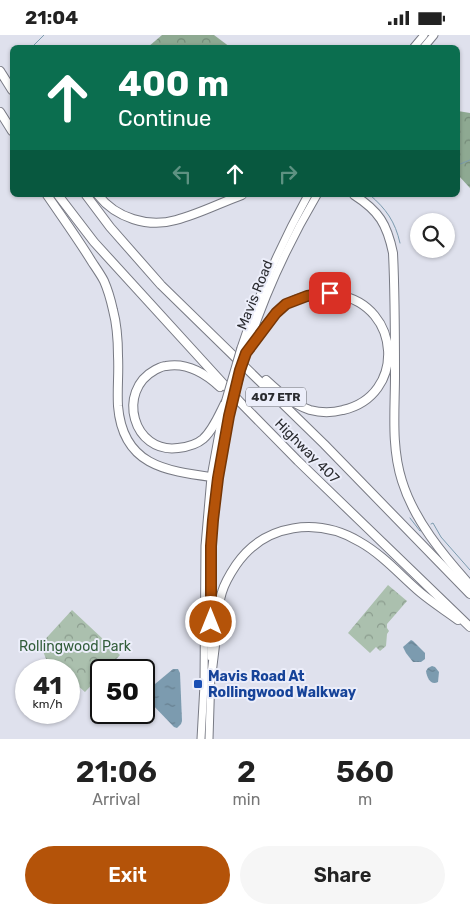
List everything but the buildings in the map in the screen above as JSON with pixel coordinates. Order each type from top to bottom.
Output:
[{"type":"highway","points":[[0,71],[10,87]]},
{"type":"highway","points":[[0,113],[10,128]]},
{"type":"highway","points":[[48,197],[104,281],[114,312],[118,335],[118,405],[121,423],[128,441],[140,456],[149,461],[169,469],[214,477]]},
{"type":"highway","name":"Highway 407","points":[[60,197],[94,242],[240,402],[470,628]]},
{"type":"highway","name":"Highway 407","points":[[88,197],[110,227],[161,285],[324,444],[470,594]]},
{"type":"highway","points":[[100,197],[121,215],[138,221],[160,223],[188,217],[237,197]]},
{"type":"highway","points":[[357,197],[380,216],[390,238],[393,253],[396,454],[402,481],[422,523],[470,585]]},
{"type":"highway","points":[[243,350],[286,304],[307,296],[330,293],[352,299],[364,305],[374,314],[385,332],[388,351],[388,364],[385,375],[371,396],[352,409],[332,413],[308,409],[289,400],[262,377],[249,370]]},
{"type":"highway","points":[[225,403],[214,425],[203,439],[187,447],[172,449],[158,446],[148,440],[140,431],[134,419],[135,392],[141,381],[150,373],[163,366],[184,365],[202,372],[231,398],[240,402]]},
{"type":"highway","points":[[211,678],[219,608],[228,577],[241,558],[256,544],[277,532],[295,528],[319,527],[331,529],[360,542],[378,554],[423,594],[470,628]]},
{"type":"main road","points":[[416,45],[424,35]]},
{"type":"main road","points":[[426,45],[434,35]]},
{"type":"main road","name":"Mavis Road","points":[[209,739],[211,546],[214,477],[251,317],[290,228],[307,197]]},
{"type":"main road","name":"Mavis Road","points":[[201,739],[204,685],[205,546],[225,403],[243,350],[275,276],[296,232],[316,197]]},
{"type":"green space","points":[[162,35],[214,35],[227,45],[150,45]]},
{"type":"green space","points":[[460,111],[470,113],[470,188],[460,177]]},
{"type":"green space","points":[[388,585],[407,601],[387,624],[389,631],[386,646],[380,651],[376,647],[370,653],[348,633]]},
{"type":"green space","name":"Rollingwood Park","points":[[72,610],[120,655],[116,659],[90,659],[90,687],[85,692],[80,688],[80,659],[46,659],[39,646]]},
{"type":"water","points":[[411,640],[425,653],[425,659],[421,662],[413,662],[403,647]]},
{"type":"water","points":[[432,666],[439,672],[438,682],[436,683],[428,679],[426,671]]},
{"type":"water","points":[[173,669],[178,669],[180,673],[182,721],[177,728],[155,707],[155,684]]},
{"type":"waterway","points":[[34,45],[44,35]]},
{"type":"waterway","points":[[460,164],[470,160]]},
{"type":"waterway","points":[[372,197],[389,216],[400,243]]},
{"type":"waterway","points":[[410,518],[420,531],[422,530]]},
{"type":"waterway","points":[[431,524],[433,523],[441,537],[470,570]]},
{"type":"place","name":"Mavis Road At Rollingwood Walkway","points":[[198,684]]},
{"type":"route","points":[[211,622],[211,546],[218,478],[229,416],[246,353],[276,313],[286,304],[307,296],[330,293]]}]
